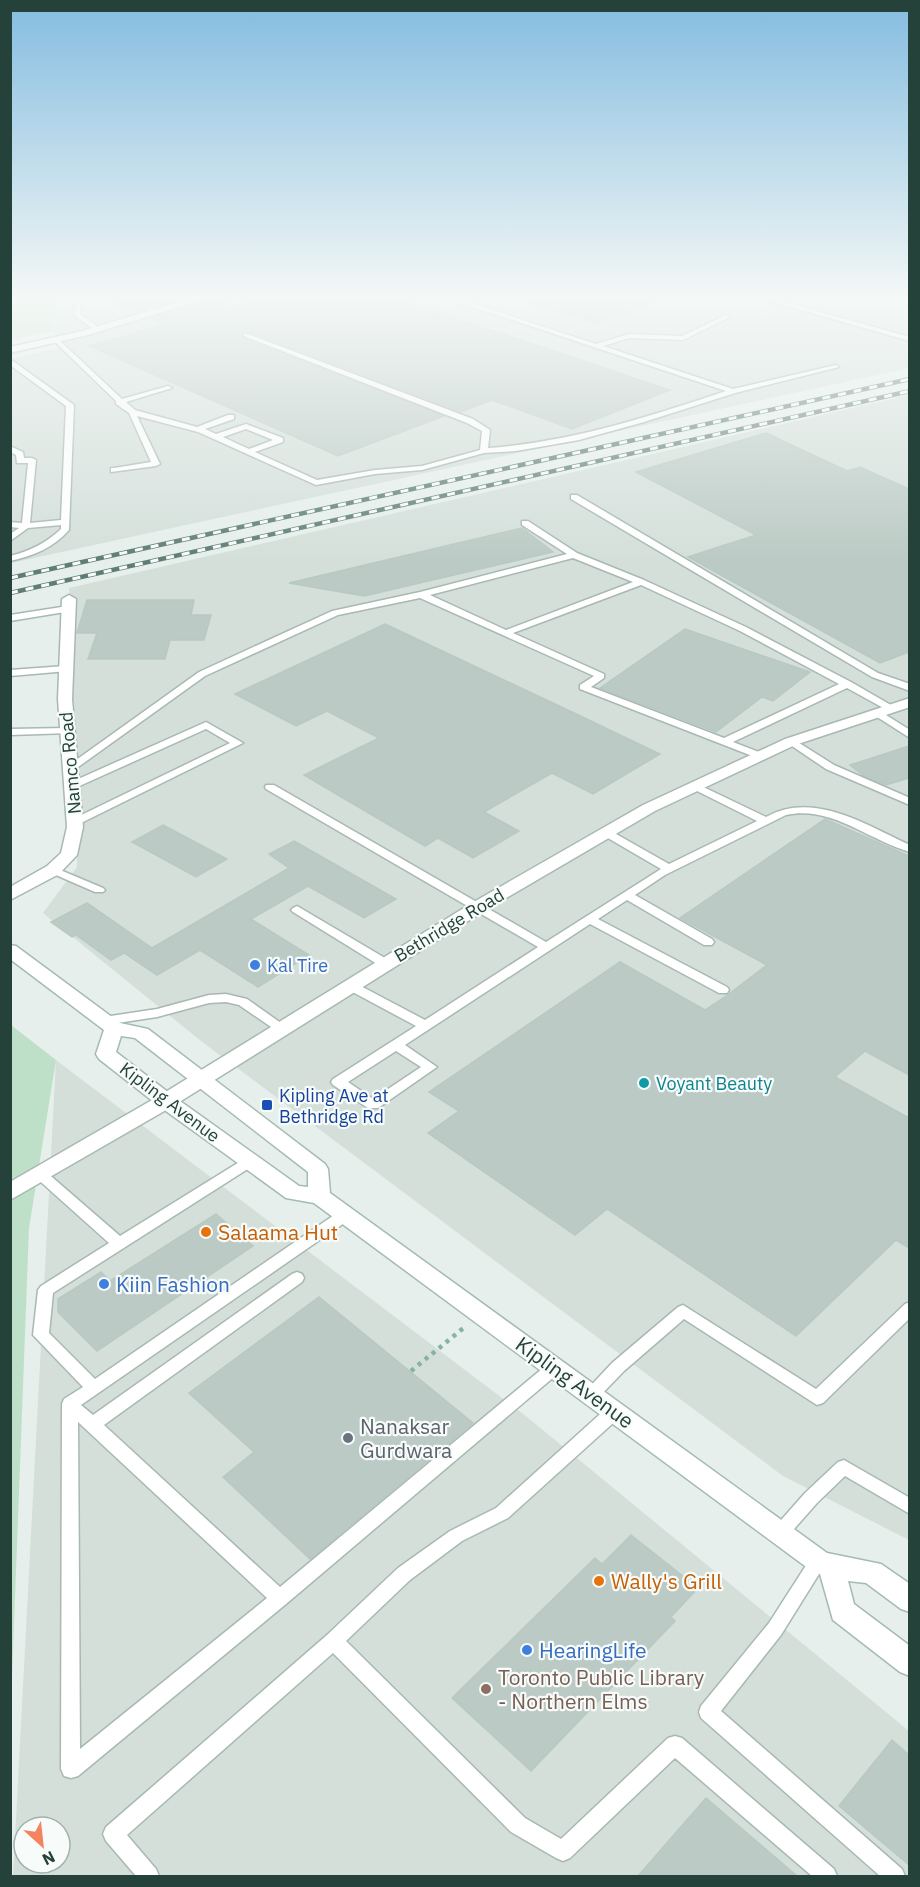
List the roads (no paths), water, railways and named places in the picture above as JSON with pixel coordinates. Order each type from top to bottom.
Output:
[{"type":"street","name":"Namco Road","points":[[10,895],[53,870],[69,855],[75,822],[67,731],[65,669],[68,604]]},
{"type":"street","name":"Bethridge Road","points":[[10,1192],[166,1101],[478,906],[649,807],[793,742],[909,702]]},
{"type":"street","name":"Kipling Avenue","points":[[10,950],[109,1024],[141,1033],[318,1169],[319,1196]]},
{"type":"street","name":"Kipling Avenue","points":[[109,1024],[106,1054],[166,1101],[294,1193],[319,1196],[824,1564]]},
{"type":"street","points":[[824,1564],[872,1572],[908,1598]]},
{"type":"street","points":[[824,1564],[842,1611],[909,1663]]},
{"type":"lane","points":[[10,559],[34,553],[51,545],[65,530],[70,405],[44,386]]},
{"type":"lane","points":[[103,386],[132,412],[198,429],[316,483],[375,471],[422,468],[484,451],[521,449],[632,424],[755,386]]},
{"type":"lane","points":[[379,386],[470,421],[486,430],[484,451]]},
{"type":"lane","points":[[718,386],[733,391]]},
{"type":"lane","points":[[119,402],[168,388]]},
{"type":"lane","points":[[114,470],[156,464],[132,412]]},
{"type":"lane","points":[[198,429],[231,417]]},
{"type":"lane","points":[[216,437],[246,426],[280,440],[248,452]]},
{"type":"lane","points":[[10,448],[20,454],[20,460]]},
{"type":"lane","points":[[10,461],[32,460],[26,526],[10,538]]},
{"type":"lane","points":[[574,497],[875,675],[909,688]]},
{"type":"lane","points":[[10,524],[26,526],[66,522]]},
{"type":"lane","points":[[525,523],[574,555],[641,582],[743,629],[848,684],[884,710],[909,735]]},
{"type":"lane","points":[[70,768],[202,674],[335,613],[421,595],[574,555]]},
{"type":"lane","points":[[505,633],[641,582]]},
{"type":"lane","points":[[421,595],[601,676],[583,687],[760,756]]},
{"type":"lane","points":[[10,618],[68,604]]},
{"type":"lane","points":[[10,673],[65,669]]},
{"type":"lane","points":[[725,742],[848,684]]},
{"type":"lane","points":[[71,786],[206,725],[238,743],[75,822]]},
{"type":"lane","points":[[10,732],[67,731]]},
{"type":"lane","points":[[793,742],[830,767],[909,802]]},
{"type":"lane","points":[[695,786],[766,821]]},
{"type":"lane","points":[[270,787],[546,947]]},
{"type":"lane","points":[[395,1044],[430,1067],[373,1105],[338,1082],[395,1044],[669,869],[787,811],[808,810],[828,813],[909,849]]},
{"type":"lane","points":[[605,832],[669,869]]},
{"type":"lane","points":[[53,870],[99,890]]},
{"type":"lane","points":[[627,895],[708,942]]},
{"type":"lane","points":[[297,910],[386,964]]},
{"type":"lane","points":[[590,919],[723,990]]},
{"type":"lane","points":[[351,986],[425,1025]]},
{"type":"lane","points":[[109,1024],[209,999],[226,998],[243,1002],[282,1028]]},
{"type":"lane","points":[[94,1388],[41,1335],[46,1290],[249,1161]]},
{"type":"lane","points":[[40,1174],[119,1244]]},
{"type":"lane","points":[[70,1404],[345,1215]]},
{"type":"lane","points":[[92,1425],[297,1278]]},
{"type":"lane","points":[[591,1394],[683,1311],[817,1398],[909,1308]]},
{"type":"lane","points":[[70,1404],[71,1769],[280,1598],[555,1367]]},
{"type":"lane","points":[[70,1404],[280,1598]]},
{"type":"lane","points":[[149,1876],[113,1834],[333,1641],[404,1574],[456,1536],[502,1513],[615,1411]]},
{"type":"lane","points":[[781,1532],[811,1498],[844,1467],[909,1507]]},
{"type":"lane","points":[[824,1564],[708,1712],[895,1876]]},
{"type":"lane","points":[[333,1641],[518,1824],[563,1851],[675,1745],[827,1876]]},
{"type":"railway","points":[[10,578],[878,386]]},
{"type":"railway","points":[[10,593],[910,391]]},
{"type":"place","name":"Kal Tire","points":[[255,965]]},
{"type":"place","name":"Voyant Beauty","points":[[644,1083]]},
{"type":"place","name":"Kipling Ave at Bethridge Rd","points":[[267,1105]]},
{"type":"place","name":"Salaama Hut","points":[[206,1232]]},
{"type":"place","name":"Kiin Fashion","points":[[104,1284]]},
{"type":"place","name":"Nanaksar Gurdwara","points":[[348,1438]]},
{"type":"place","name":"Wally's Grill","points":[[599,1581]]},
{"type":"place","name":"HearingLife","points":[[527,1650]]},
{"type":"place","name":"Toronto Public Library - Northern Elms","points":[[486,1689]]}]
